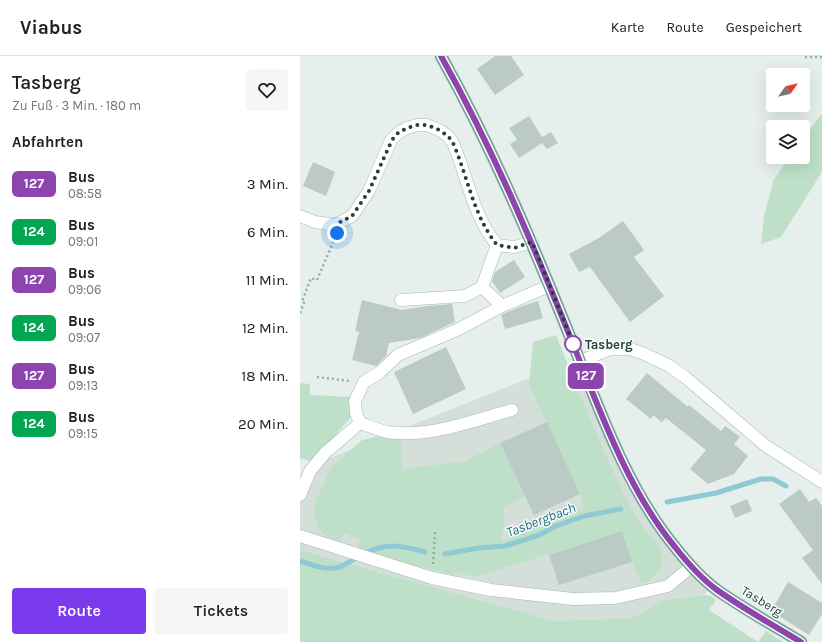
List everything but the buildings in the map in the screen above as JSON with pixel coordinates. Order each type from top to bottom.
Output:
[{"type":"main road","name":"Tasberg","points":[[441,56],[481,130],[532,242],[580,361],[634,486],[656,523],[692,566],[715,589],[801,642]]},
{"type":"street","points":[[300,216],[315,222],[335,225],[352,216],[369,191],[392,140],[398,133],[407,128],[417,125],[427,125],[448,136],[453,143],[478,213],[487,232],[497,245],[514,248],[532,242]]},
{"type":"street","points":[[400,300],[465,296],[482,287],[497,245]]},
{"type":"street","points":[[360,424],[356,413],[355,401],[364,382],[379,372],[398,355],[457,330],[502,306],[549,286]]},
{"type":"street","points":[[482,287],[502,306]]},
{"type":"street","points":[[580,361],[611,349],[630,349],[668,365],[685,377],[766,446],[822,482]]},
{"type":"street","points":[[360,424],[386,432],[409,433],[439,430],[512,410]]},
{"type":"street","points":[[300,495],[310,471],[325,453],[360,424]]},
{"type":"street","points":[[300,536],[432,578],[491,590],[573,599],[615,598],[668,586],[692,566]]},
{"type":"path","points":[[805,56],[822,57]]},
{"type":"path","points":[[300,313],[306,300],[303,299],[311,278],[317,280],[337,233],[335,225]]},
{"type":"path","points":[[317,377],[364,382]]},
{"type":"path","points":[[432,578],[435,531]]},
{"type":"shaded area","points":[[572,361],[608,417],[639,484],[679,547],[715,583],[704,595],[664,600],[632,618],[555,621],[300,550],[300,497],[310,466]]},
{"type":"green space","points":[[822,113],[822,172],[781,237],[761,244],[764,216],[774,179],[785,164],[810,164],[810,129]]},
{"type":"green space","points":[[556,335],[616,478],[634,513],[660,549],[662,557],[661,567],[651,579],[641,583],[632,562],[622,531],[476,577],[456,572],[453,575],[357,550],[360,539],[344,533],[339,541],[328,538],[320,530],[314,515],[316,501],[331,467],[362,440],[383,435],[402,437],[402,469],[465,461],[500,443],[525,497],[503,507],[504,520],[501,541],[540,528],[584,508],[580,494],[529,385],[533,342]]},
{"type":"green space","points":[[300,383],[310,384],[310,395],[350,397],[352,416],[312,462],[300,458]]},
{"type":"green space","points":[[300,550],[555,621],[632,618],[664,600],[704,595],[711,596],[716,600],[709,610],[758,642],[300,642]]},
{"type":"green space","points":[[766,631],[783,642],[758,642]]},
{"type":"waterway","points":[[667,502],[716,493],[761,479],[773,479],[786,486]]},
{"type":"waterway","name":"Tasbergbach","points":[[445,554],[478,548],[505,546],[539,535],[556,526],[584,516],[621,509]]},
{"type":"waterway","name":"Tasbergbach","points":[[300,561],[320,567],[335,568],[343,566],[359,556],[386,546],[400,546],[425,552]]},
{"type":"bus line","name":"127","points":[[441,56],[481,130],[538,257],[606,423],[634,486],[656,523],[692,566],[715,589],[801,642]]},
{"type":"place","name":"Tasberg","points":[[573,344]]},
{"type":"route","points":[[337,233],[335,225],[352,216],[369,191],[392,140],[398,133],[417,125],[427,125],[439,130],[448,136],[453,143],[478,213],[487,232],[497,245],[514,248],[532,242],[575,348],[573,344]]}]
